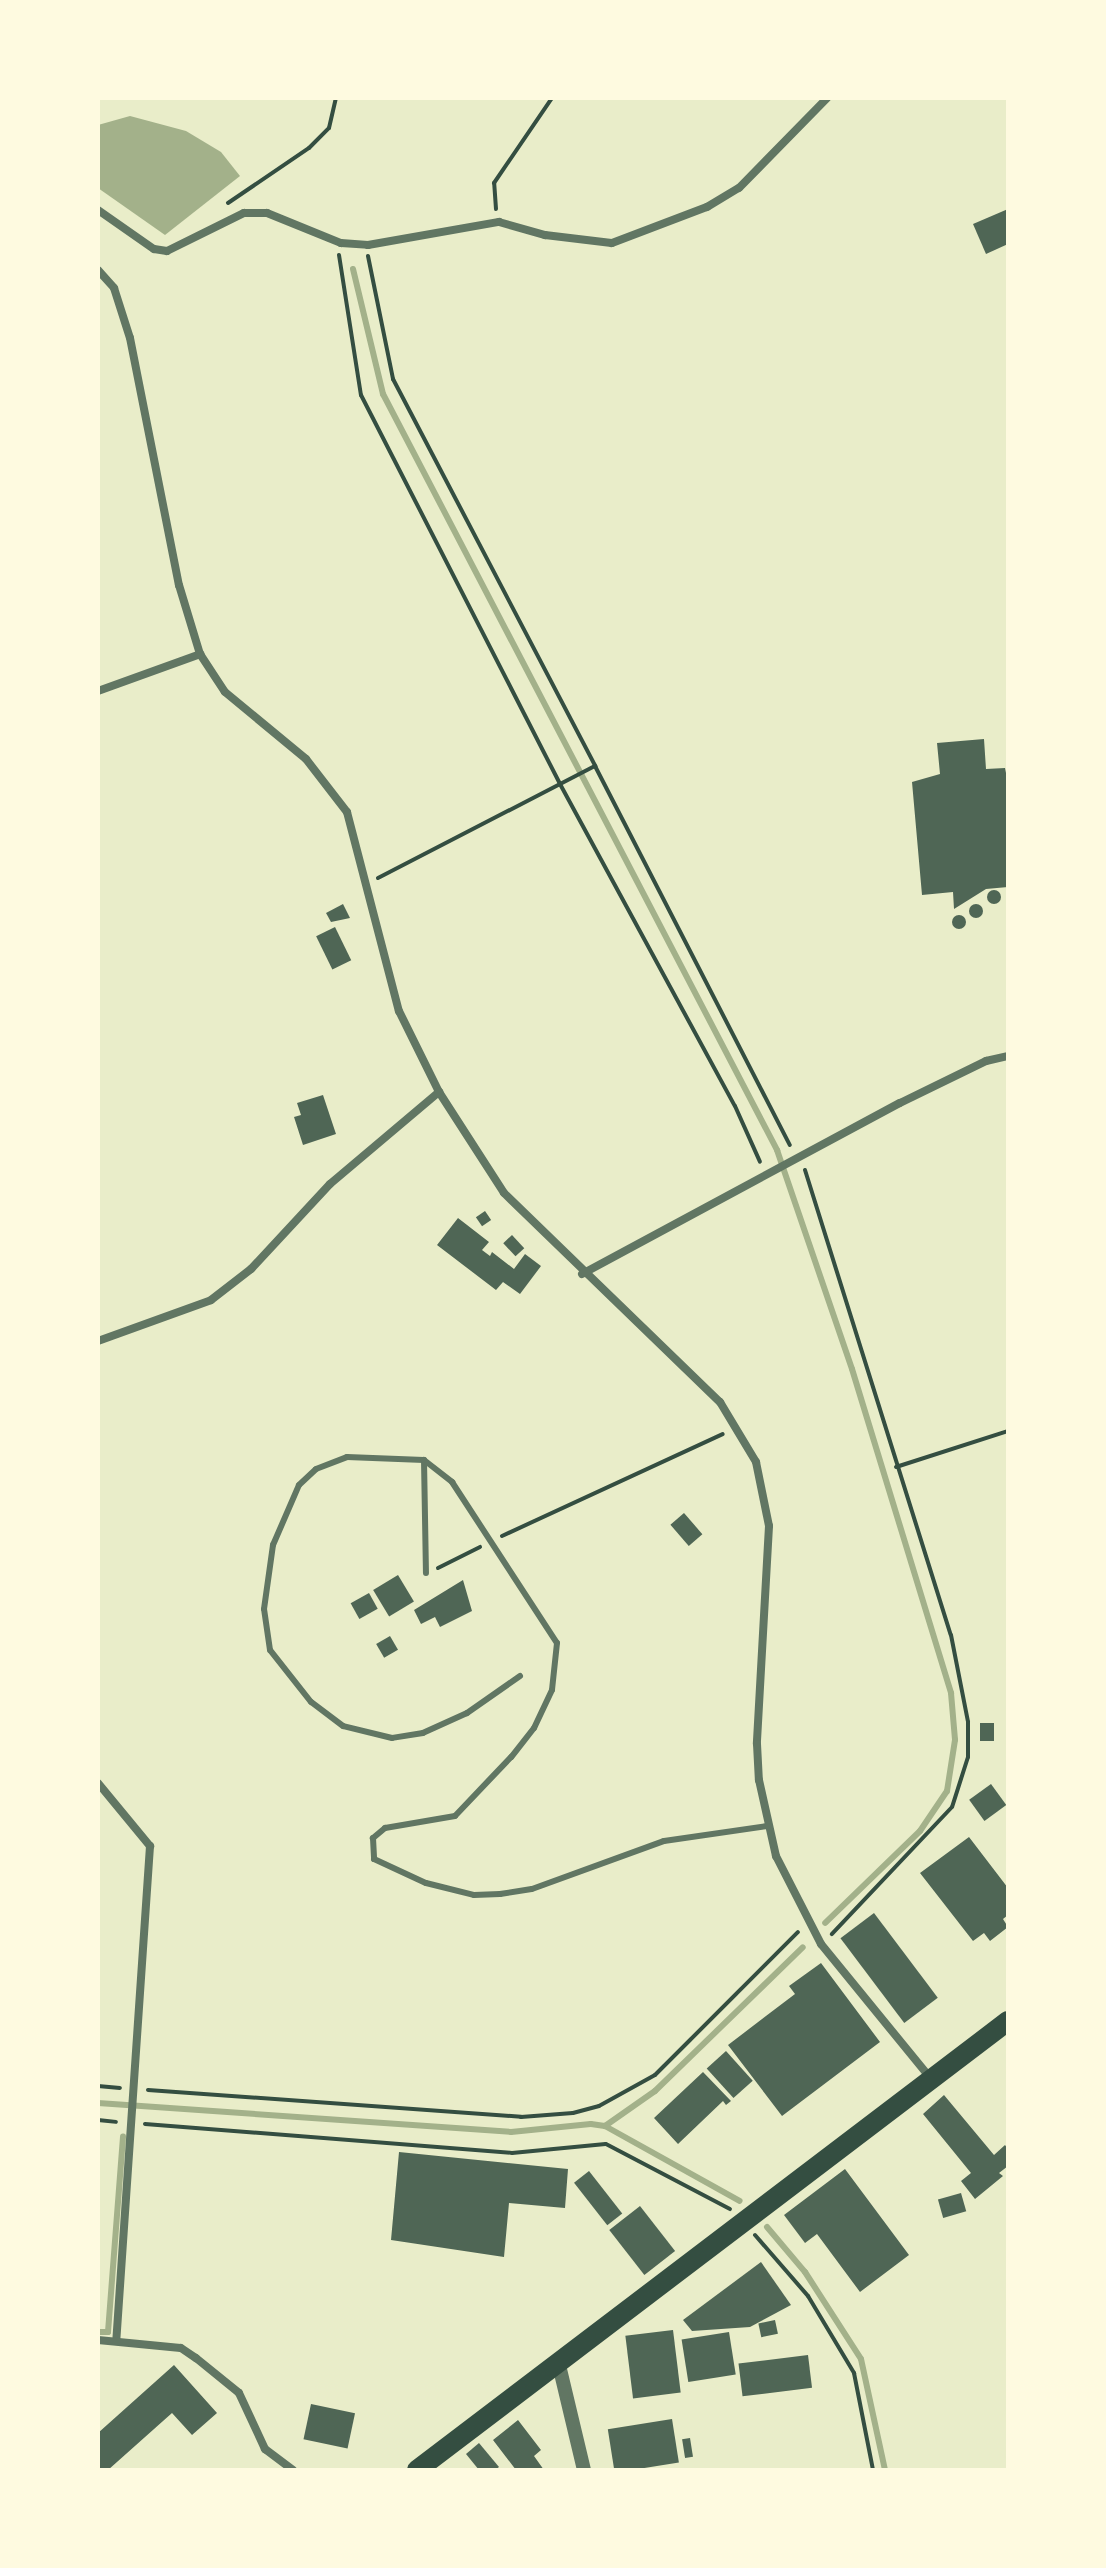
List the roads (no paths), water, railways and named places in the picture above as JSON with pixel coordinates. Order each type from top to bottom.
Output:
[{"type":"highway","points":[[417,2470],[745,2224],[1008,2021]]},
{"type":"street","points":[[98,210],[154,249],[167,251],[244,213],[285,218],[341,243],[368,245],[499,222],[545,235],[612,243],[649,231],[739,188],[827,98]]},
{"type":"street","points":[[98,270],[114,288],[130,338],[179,585],[200,654],[225,692],[306,759],[347,812],[399,1011],[439,1092],[504,1193],[582,1274],[720,1402],[738,1427],[756,1462],[767,1504],[757,1744],[767,1826],[807,1922],[821,1944],[931,2079]]},
{"type":"street","points":[[98,691],[200,654]]},
{"type":"street","points":[[582,1274],[957,1075],[1008,1056]]},
{"type":"street","points":[[98,1341],[211,1300],[251,1269],[330,1184],[439,1092]]},
{"type":"street","points":[[98,1783],[150,1846],[116,2341]]},
{"type":"street","points":[[98,2340],[181,2348],[239,2393],[265,2449],[293,2470]]},
{"type":"street","points":[[559,2365],[584,2470]]},
{"type":"lane","points":[[520,1676],[467,1713],[423,1733],[392,1738],[332,1718],[311,1702],[270,1650],[264,1609],[273,1545],[299,1485],[316,1469],[347,1457],[424,1460],[452,1482],[557,1643],[552,1690],[534,1728],[455,1816],[385,1828],[373,1838],[374,1859],[426,1883],[474,1895],[500,1894],[532,1889],[664,1841],[767,1826]]},
{"type":"lane","points":[[424,1460],[426,1573]]},
{"type":"waterway","points":[[353,269],[383,394],[777,1150],[852,1369],[951,1693],[955,1740],[947,1791],[920,1831],[825,1923]]},
{"type":"waterway","points":[[605,2126],[655,2091],[803,1947]]},
{"type":"waterway","points":[[98,2103],[511,2132],[591,2124],[605,2126],[740,2201]]},
{"type":"waterway","points":[[98,2332],[108,2332],[123,2137]]},
{"type":"waterway","points":[[767,2227],[805,2272],[861,2359],[885,2470]]}]
